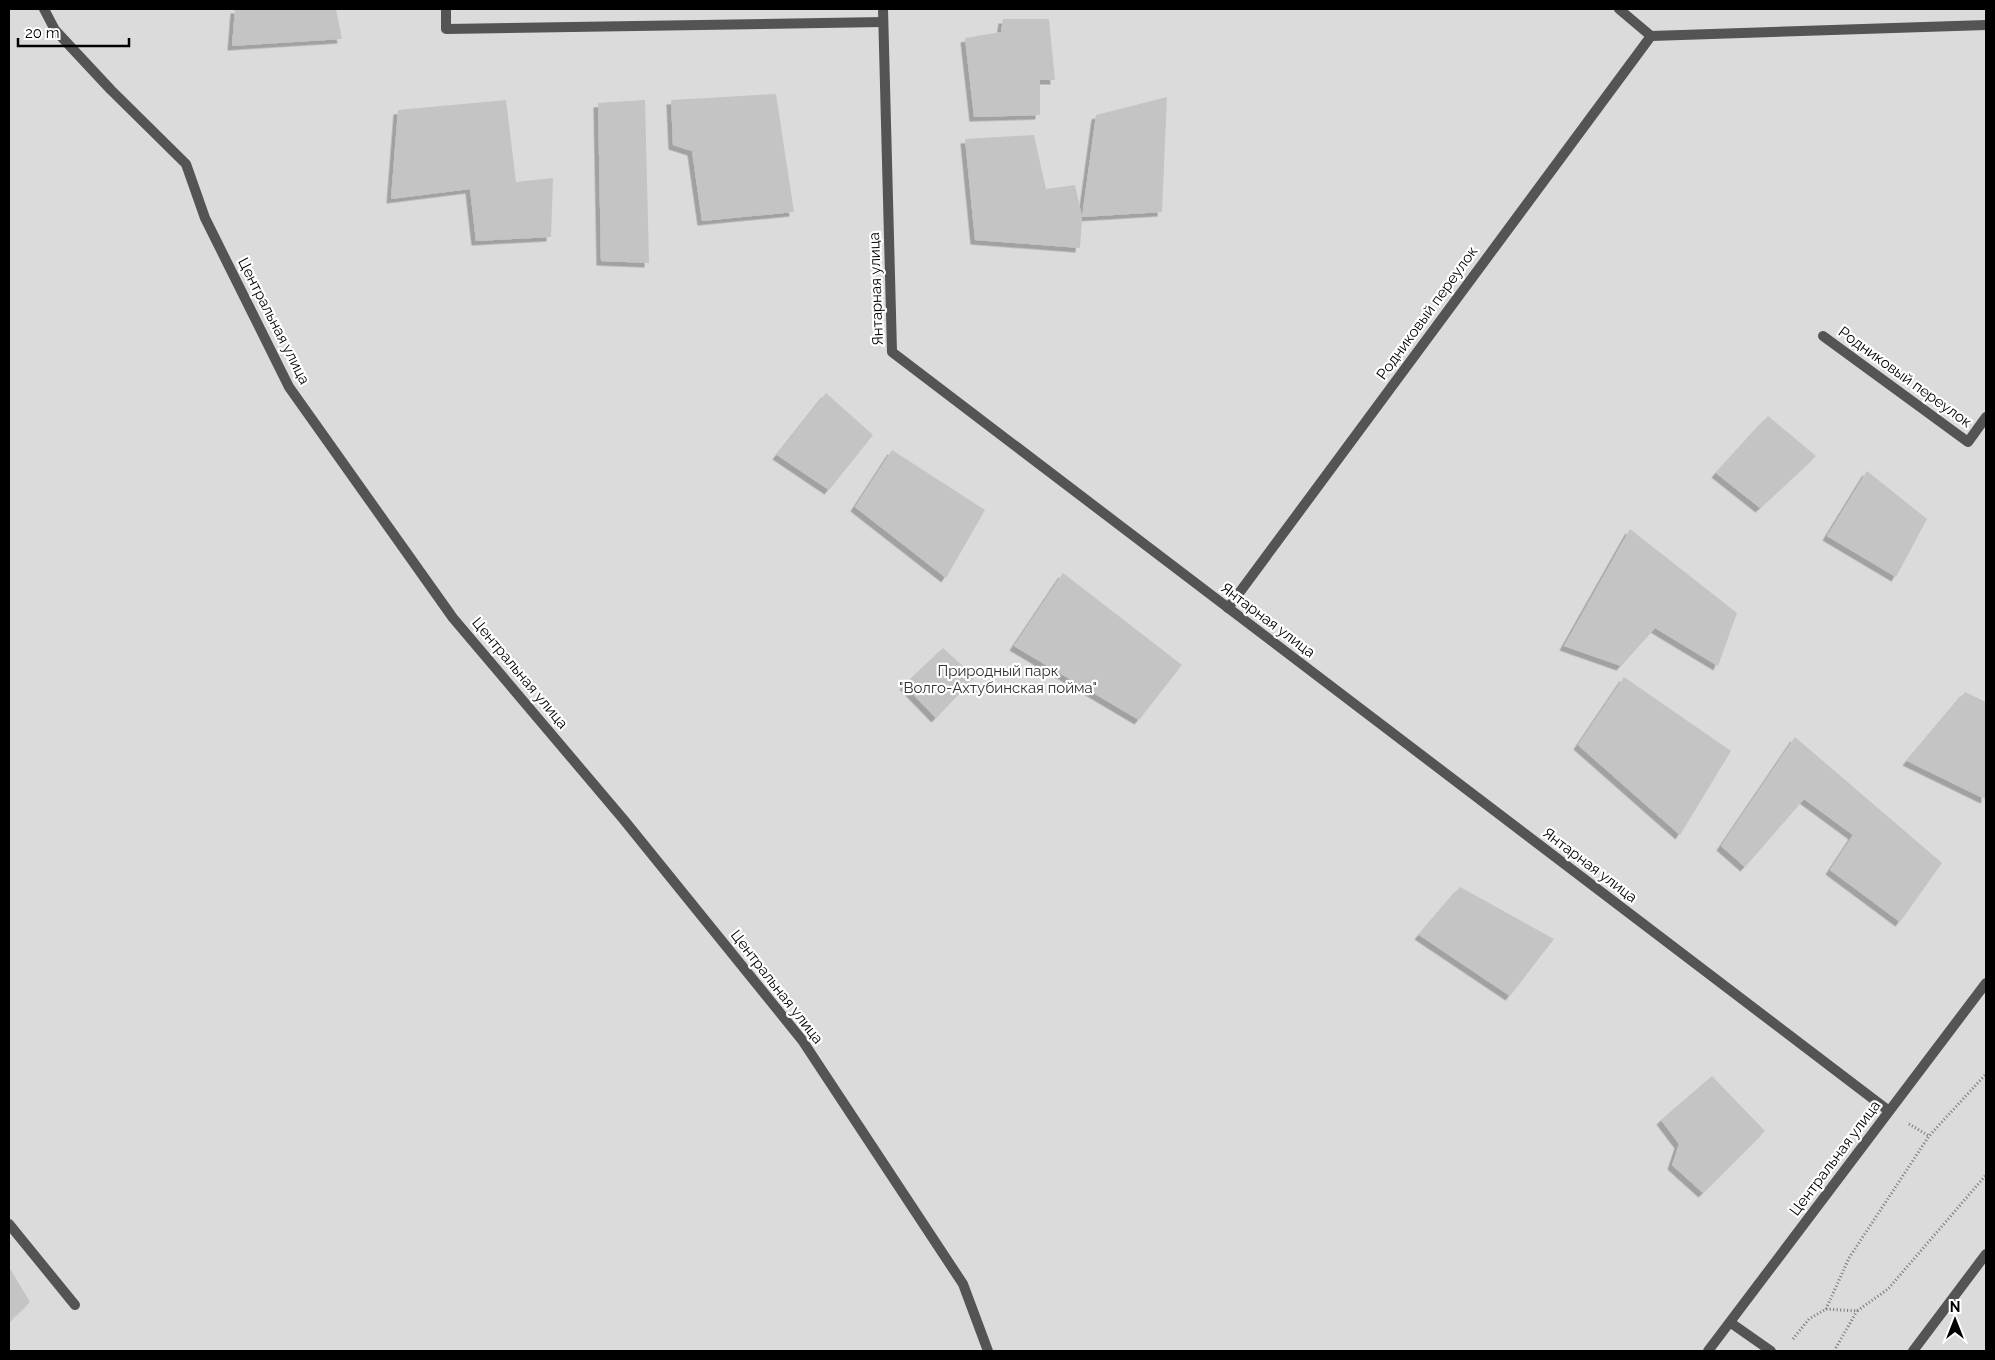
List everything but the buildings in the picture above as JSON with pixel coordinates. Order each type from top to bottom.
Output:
[{"type":"street","name":"Центральная улица","points":[[44,9],[55,30],[111,90],[186,164],[205,218],[289,387],[453,618],[624,820],[802,1040],[963,1284],[988,1351]]},
{"type":"street","points":[[446,9],[446,30],[883,22]]},
{"type":"street","name":"Янтарная улица","points":[[883,9],[892,352],[1889,1111]]},
{"type":"street","points":[[1619,9],[1651,36],[1986,25]]},
{"type":"street","name":"Родниковый переулок","points":[[1228,608],[1651,36]]},
{"type":"street","name":"Родниковый переулок","points":[[1824,336],[1968,442],[1986,417]]},
{"type":"street","name":"Центральная улица","points":[[1708,1351],[1986,983]]},
{"type":"street","points":[[9,1224],[75,1305]]},
{"type":"street","points":[[1912,1351],[1986,1254]]},
{"type":"street","points":[[1731,1323],[1771,1351]]},
{"type":"path","points":[[1788,1345],[1810,1319],[1826,1309],[1848,1258],[1930,1136],[1986,1074]]},
{"type":"path","points":[[1834,1351],[1857,1311],[1888,1289],[1986,1175]]},
{"type":"path","points":[[1826,1309],[1857,1311]]},
{"type":"green space","name":"Природный парк \"Волго-Ахтубинская пойма\"","points":[[9,9],[1986,9],[1986,1351],[9,1351]]}]
